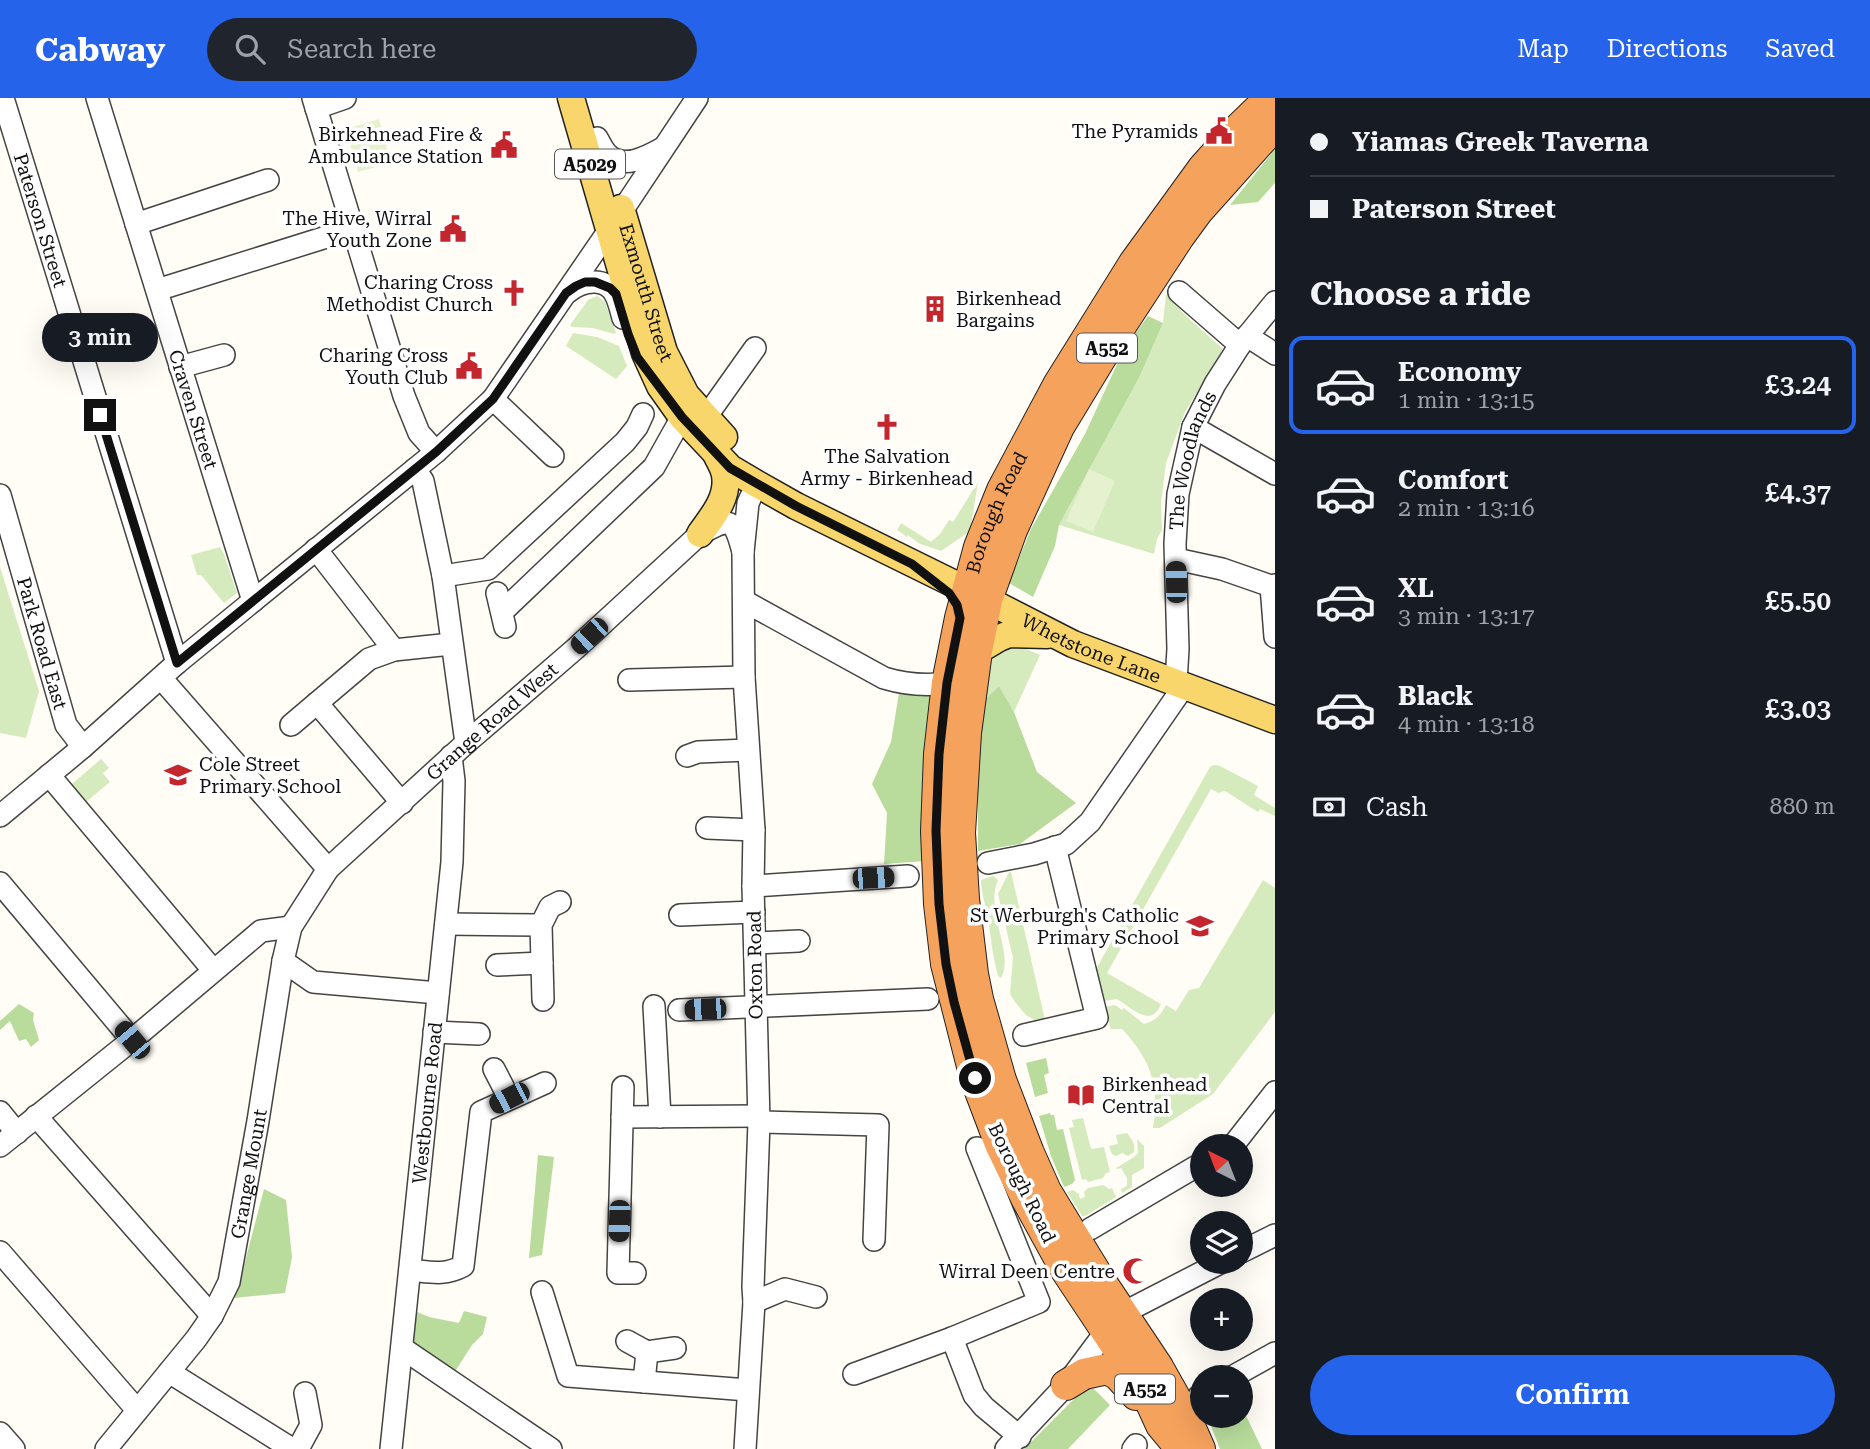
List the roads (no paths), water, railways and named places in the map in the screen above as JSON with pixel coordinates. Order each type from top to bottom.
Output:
[{"type":"highway","name":"Borough Road","points":[[1181,1449],[1161,1424],[1115,1321],[1065,1269],[1000,1144],[975,1078],[954,1002],[942,933],[936,831],[939,754],[947,683],[971,602],[979,547],[1002,490],[1034,427],[1134,263],[1203,168],[1270,98]]},
{"type":"highway","name":"A552","points":[[1200,1449],[1185,1415],[1158,1367],[1115,1321],[1104,1286],[1046,1191],[1002,1080],[978,999],[964,899],[960,833],[966,733],[977,651],[971,602],[1012,530],[1065,416],[1146,285],[1198,211],[1275,125]]},
{"type":"highway","points":[[1066,1385],[1084,1374],[1107,1369],[1118,1375],[1161,1424]]},
{"type":"main road","name":"Exmouth Street","points":[[571,98],[664,352],[686,394],[694,417],[715,453],[730,468],[757,484]]},
{"type":"main road","name":"Exmouth Street","points":[[584,98],[597,138],[645,353],[660,386],[741,455],[757,484]]},
{"type":"main road","points":[[700,534],[725,492],[725,475],[715,453]]},
{"type":"main road","name":"A5029","points":[[757,484],[912,564],[949,593],[957,605],[971,602]]},
{"type":"main road","name":"A5029","points":[[912,564],[960,561],[979,547]]},
{"type":"main road","name":"Whetstone Lane","points":[[971,602],[1073,644],[1275,720]]},
{"type":"main road","points":[[977,651],[1009,634],[1055,635]]},
{"type":"street","name":"Paterson Street","points":[[3,98],[177,663]]},
{"type":"street","name":"Craven Street","points":[[97,98],[253,601]]},
{"type":"street","points":[[345,98],[314,103],[404,396],[419,433],[436,452]]},
{"type":"street","points":[[0,816],[177,663],[436,452],[493,399],[697,98]]},
{"type":"street","points":[[597,138],[608,155],[632,162],[663,148]]},
{"type":"street","points":[[136,223],[268,180]]},
{"type":"street","points":[[157,290],[352,229]]},
{"type":"street","points":[[566,293],[585,282],[595,282],[610,288],[616,294],[637,357],[660,386]]},
{"type":"street","points":[[1179,292],[1244,340],[1275,354]]},
{"type":"street","name":"The Woodlands","points":[[1180,684],[1176,559],[1178,494],[1193,428],[1215,384],[1244,340],[1275,302]]},
{"type":"street","points":[[501,611],[654,467],[755,348]]},
{"type":"street","points":[[180,368],[225,355]]},
{"type":"street","points":[[493,399],[552,456]]},
{"type":"street","points":[[443,576],[488,569],[644,427]]},
{"type":"street","points":[[1193,428],[1275,474]]},
{"type":"street","name":"Westbourne Road","points":[[391,1449],[446,925],[453,850],[454,781],[459,750],[443,576],[423,481],[415,469]]},
{"type":"street","name":"Oxton Road","points":[[745,1449],[754,1302],[759,1119],[754,830],[744,677],[743,552],[748,503],[757,484]]},
{"type":"street","name":"Park Road East","points":[[0,495],[66,725],[83,747]]},
{"type":"street","name":"Grange Road West","points":[[328,869],[700,534],[724,522],[732,523],[737,530],[743,552]]},
{"type":"street","points":[[317,550],[394,650]]},
{"type":"street","points":[[1176,559],[1222,569],[1273,586],[1275,637]]},
{"type":"street","points":[[744,601],[884,678],[898,682],[947,683]]},
{"type":"street","points":[[291,725],[369,659],[394,650],[451,644]]},
{"type":"street","points":[[629,680],[744,677]]},
{"type":"street","points":[[161,678],[328,869]]},
{"type":"street","points":[[988,863],[1034,854],[1066,844],[1090,822],[1180,684]]},
{"type":"street","points":[[317,703],[402,803]]},
{"type":"street","points":[[687,756],[698,752],[748,750]]},
{"type":"street","points":[[49,775],[213,970]]},
{"type":"street","points":[[706,828],[754,830]]},
{"type":"street","points":[[1036,1039],[1097,1018],[1055,847]]},
{"type":"street","name":"Grange Mount","points":[[106,1449],[212,1316],[229,1282],[256,1135],[283,961],[291,928],[328,869]]},
{"type":"street","points":[[753,886],[908,876]]},
{"type":"street","points":[[0,883],[132,1040]]},
{"type":"street","points":[[543,1000],[541,925],[550,907],[560,902]]},
{"type":"street","points":[[680,915],[754,912]]},
{"type":"street","points":[[446,925],[541,925]]},
{"type":"street","points":[[0,1112],[8,1139],[132,1040],[261,931],[291,928]]},
{"type":"street","points":[[755,943],[799,941]]},
{"type":"street","points":[[283,961],[313,982],[439,993]]},
{"type":"street","points":[[497,965],[542,963]]},
{"type":"street","points":[[679,1010],[928,999]]},
{"type":"street","points":[[654,1006],[660,1117]]},
{"type":"street","points":[[435,1032],[479,1034]]},
{"type":"street","points":[[494,1069],[509,1098]]},
{"type":"street","points":[[410,1270],[451,1273],[463,1266],[481,1112],[545,1083]]},
{"type":"street","points":[[623,1087],[618,1273],[635,1273]]},
{"type":"street","points":[[1242,1134],[1275,1092]]},
{"type":"street","points":[[36,1116],[212,1316]]},
{"type":"street","points":[[622,1118],[759,1119],[878,1125],[874,1240]]},
{"type":"street","points":[[854,1374],[1038,1303],[974,1160]]},
{"type":"street","points":[[1090,1230],[1190,1170]]},
{"type":"street","points":[[1253,1246],[1275,1235]]},
{"type":"street","points":[[0,1252],[138,1410]]},
{"type":"street","points":[[952,1338],[974,1395],[1013,1443],[1066,1385],[1115,1321],[1200,1274]]},
{"type":"street","points":[[754,1302],[785,1289],[816,1297]]},
{"type":"street","points":[[542,1292],[568,1376],[748,1390]]},
{"type":"street","points":[[627,1341],[646,1352],[675,1348]]},
{"type":"street","points":[[402,1348],[551,1449]]},
{"type":"street","points":[[644,1382],[646,1352]]},
{"type":"street","points":[[1253,1365],[1275,1353]]},
{"type":"street","points":[[170,1372],[292,1449]]},
{"type":"street","points":[[298,1449],[311,1425],[305,1393]]},
{"type":"street","points":[[0,1433],[14,1449]]},
{"type":"place","name":"The Pyramids","points":[[1219,131]]},
{"type":"place","name":"Birkehnead Fire & Ambulance Station","points":[[504,145]]},
{"type":"place","name":"The Hive, Wirral Youth Zone","points":[[453,229]]},
{"type":"place","name":"Charing Cross Methodist Church","points":[[514,293]]},
{"type":"place","name":"Birkenhead Bargains","points":[[935,309]]},
{"type":"place","name":"Charing Cross Youth Club","points":[[469,366]]},
{"type":"place","name":"The Salvation Army - Birkenhead","points":[[887,427]]},
{"type":"place","name":"Cole Street Primary School","points":[[178,775]]},
{"type":"place","name":"St Werburgh's Catholic Primary School","points":[[1200,926]]},
{"type":"place","name":"Birkenhead Central","points":[[1081,1095]]},
{"type":"place","name":"Wirral Deen Centre","points":[[1136,1271]]}]
